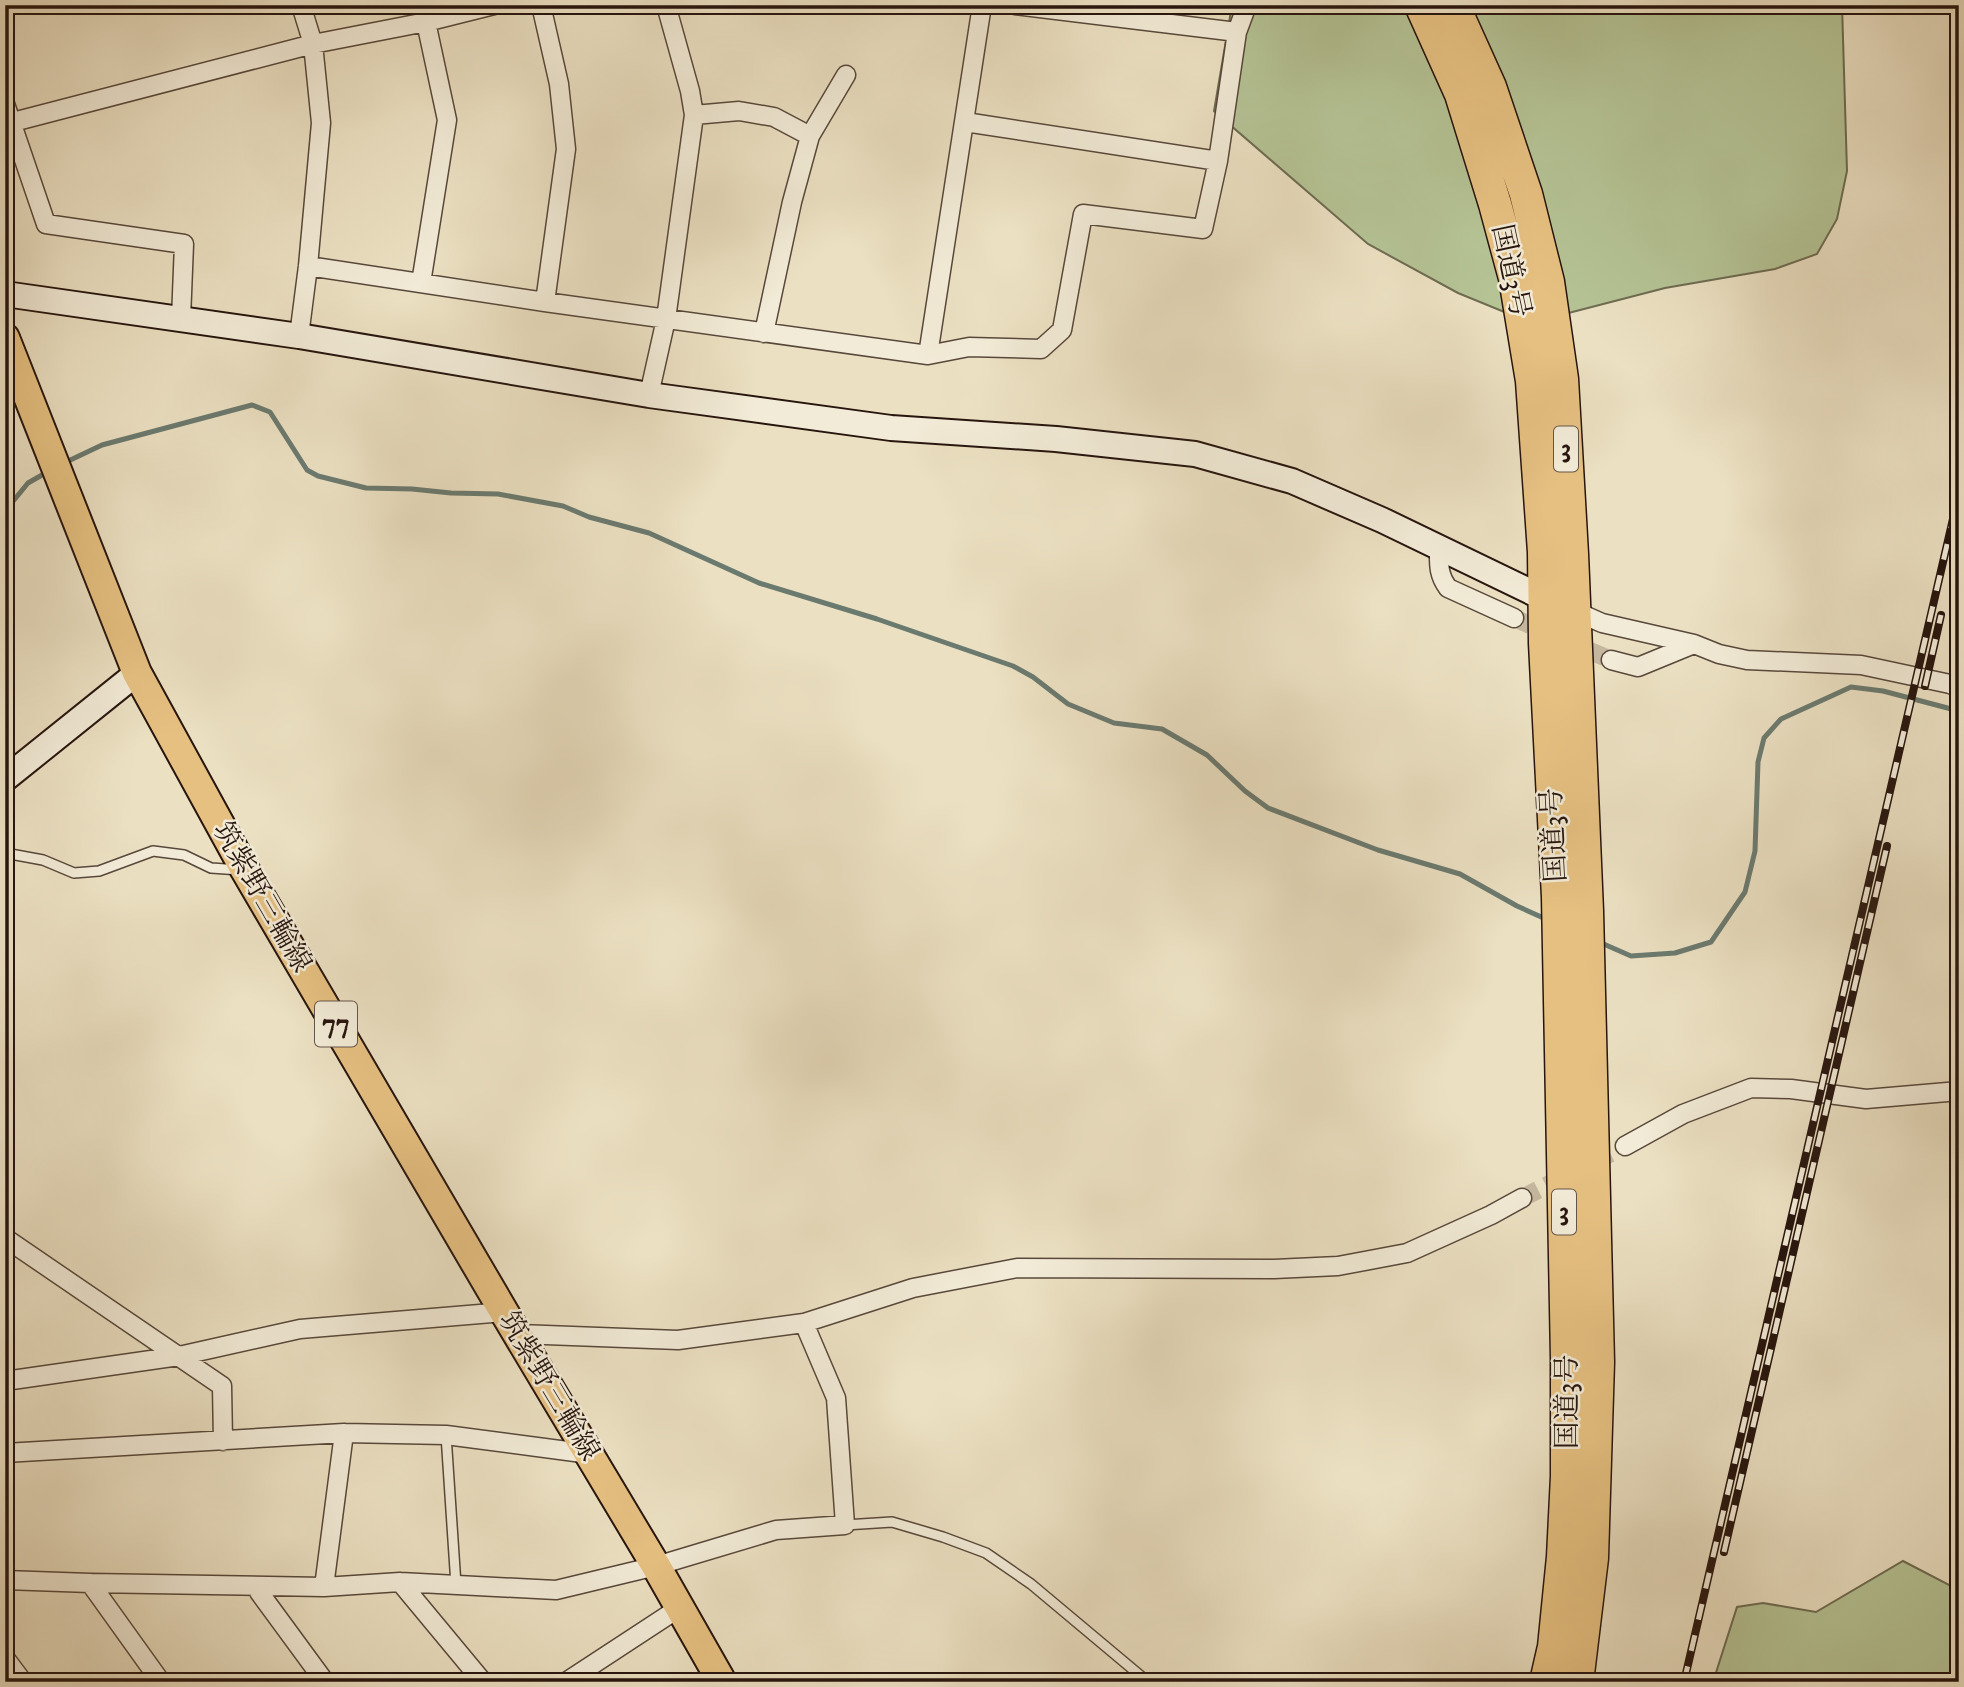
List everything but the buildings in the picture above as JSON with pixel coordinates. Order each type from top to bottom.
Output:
[{"type":"highway","name":"国道3号","points":[[1421,5],[1461,94],[1496,204],[1516,278],[1532,381],[1544,552],[1558,897],[1567,1346],[1592,1558],[1577,1682]]},
{"type":"highway","name":"国道3号","points":[[1453,5],[1490,87],[1526,194],[1548,282],[1562,379],[1575,611],[1587,911],[1598,1362],[1581,1478],[1562,1570],[1546,1682]]},
{"type":"main road","name":"筑紫野三輪線","points":[[7,347],[137,673],[245,870],[722,1682]]},
{"type":"street","points":[[299,336],[309,266],[321,123],[313,44],[301,5]]},
{"type":"street","points":[[13,122],[313,44],[426,22],[494,5]]},
{"type":"street","points":[[541,5],[559,84],[566,149],[545,302]]},
{"type":"street","points":[[649,395],[666,319],[694,116],[690,91],[666,5]]},
{"type":"street","points":[[928,355],[982,5]]},
{"type":"street","points":[[1015,5],[1237,32]]},
{"type":"street","points":[[309,266],[928,355],[969,347],[1041,349],[1062,330],[1083,214],[1203,229],[1217,161],[1237,32],[1247,5]]},
{"type":"street","points":[[421,283],[447,120],[426,22]]},
{"type":"street","points":[[764,333],[792,202],[810,136],[846,75]]},
{"type":"street","points":[[5,104],[46,224],[184,244],[181,319]]},
{"type":"street","points":[[694,116],[739,111],[774,117],[810,136]]},
{"type":"street","points":[[965,122],[1217,161]]},
{"type":"street","points":[[5,294],[299,336],[649,395],[891,428],[1056,439],[1195,454],[1292,481],[1382,520],[1545,600],[1602,623],[1694,644],[1719,654],[1747,660],[1861,665],[1959,688]]},
{"type":"street","points":[[1439,549],[1441,579],[1448,588],[1514,618]]},
{"type":"street","points":[[1611,660],[1638,667],[1694,644]]},
{"type":"street","points":[[5,779],[137,673]]},
{"type":"street","points":[[1625,1146],[1683,1114],[1751,1088],[1791,1089],[1866,1099],[1959,1091]]},
{"type":"street","points":[[5,1381],[178,1356],[300,1329],[512,1323],[678,1340],[804,1323],[913,1288],[1017,1268],[1274,1269],[1338,1266],[1407,1253],[1522,1198]]},
{"type":"street","points":[[5,1238],[222,1386],[223,1441]]},
{"type":"street","points":[[5,1580],[324,1587],[400,1582],[556,1590],[656,1566],[776,1530],[845,1525],[836,1398],[804,1323]]},
{"type":"street","points":[[5,1453],[344,1433],[446,1435],[590,1454]]},
{"type":"street","points":[[324,1587],[344,1433]]},
{"type":"street","points":[[400,1582],[482,1682]]},
{"type":"street","points":[[90,1583],[160,1682]]},
{"type":"street","points":[[259,1592],[325,1682]]},
{"type":"street","points":[[566,1682],[679,1608]]},
{"type":"street","points":[[5,1658],[23,1682]]},
{"type":"lane","points":[[5,853],[43,860],[74,873],[99,871],[153,851],[184,855],[211,868],[245,870]]},
{"type":"lane","points":[[446,1435],[456,1585]]},
{"type":"lane","points":[[845,1525],[892,1522],[986,1553],[1031,1584],[1148,1682]]},
{"type":"green space","points":[[1232,5],[1842,5],[1847,171],[1837,219],[1817,254],[1775,269],[1665,288],[1557,316],[1514,316],[1458,293],[1368,244],[1214,111]]},
{"type":"green space","points":[[1903,1561],[1959,1591],[1959,1682],[1713,1682],[1737,1607],[1763,1603],[1816,1612]]},
{"type":"waterway","points":[[64,463],[102,445],[252,405],[270,412],[307,470],[318,476],[366,488],[498,494],[563,506],[589,517],[649,533],[759,583],[877,619],[1013,666],[1033,677],[1068,704],[1114,723],[1162,729],[1207,755],[1245,791],[1268,808],[1378,850],[1460,874],[1548,920]]},
{"type":"waterway","points":[[5,511],[28,483],[49,471]]},
{"type":"waterway","points":[[1599,942],[1631,956],[1675,953],[1711,942],[1745,892],[1755,851],[1758,762],[1764,738],[1781,719],[1851,687],[1883,691],[1959,711]]},
{"type":"tunnel","points":[[1514,618],[1611,660]]},
{"type":"tunnel","points":[[1522,1198],[1625,1146]]},
{"type":"railway","points":[[1684,1682],[1959,493]]},
{"type":"railway","points":[[1925,686],[1941,615]]},
{"type":"railway","points":[[1724,1552],[1887,846]]}]
